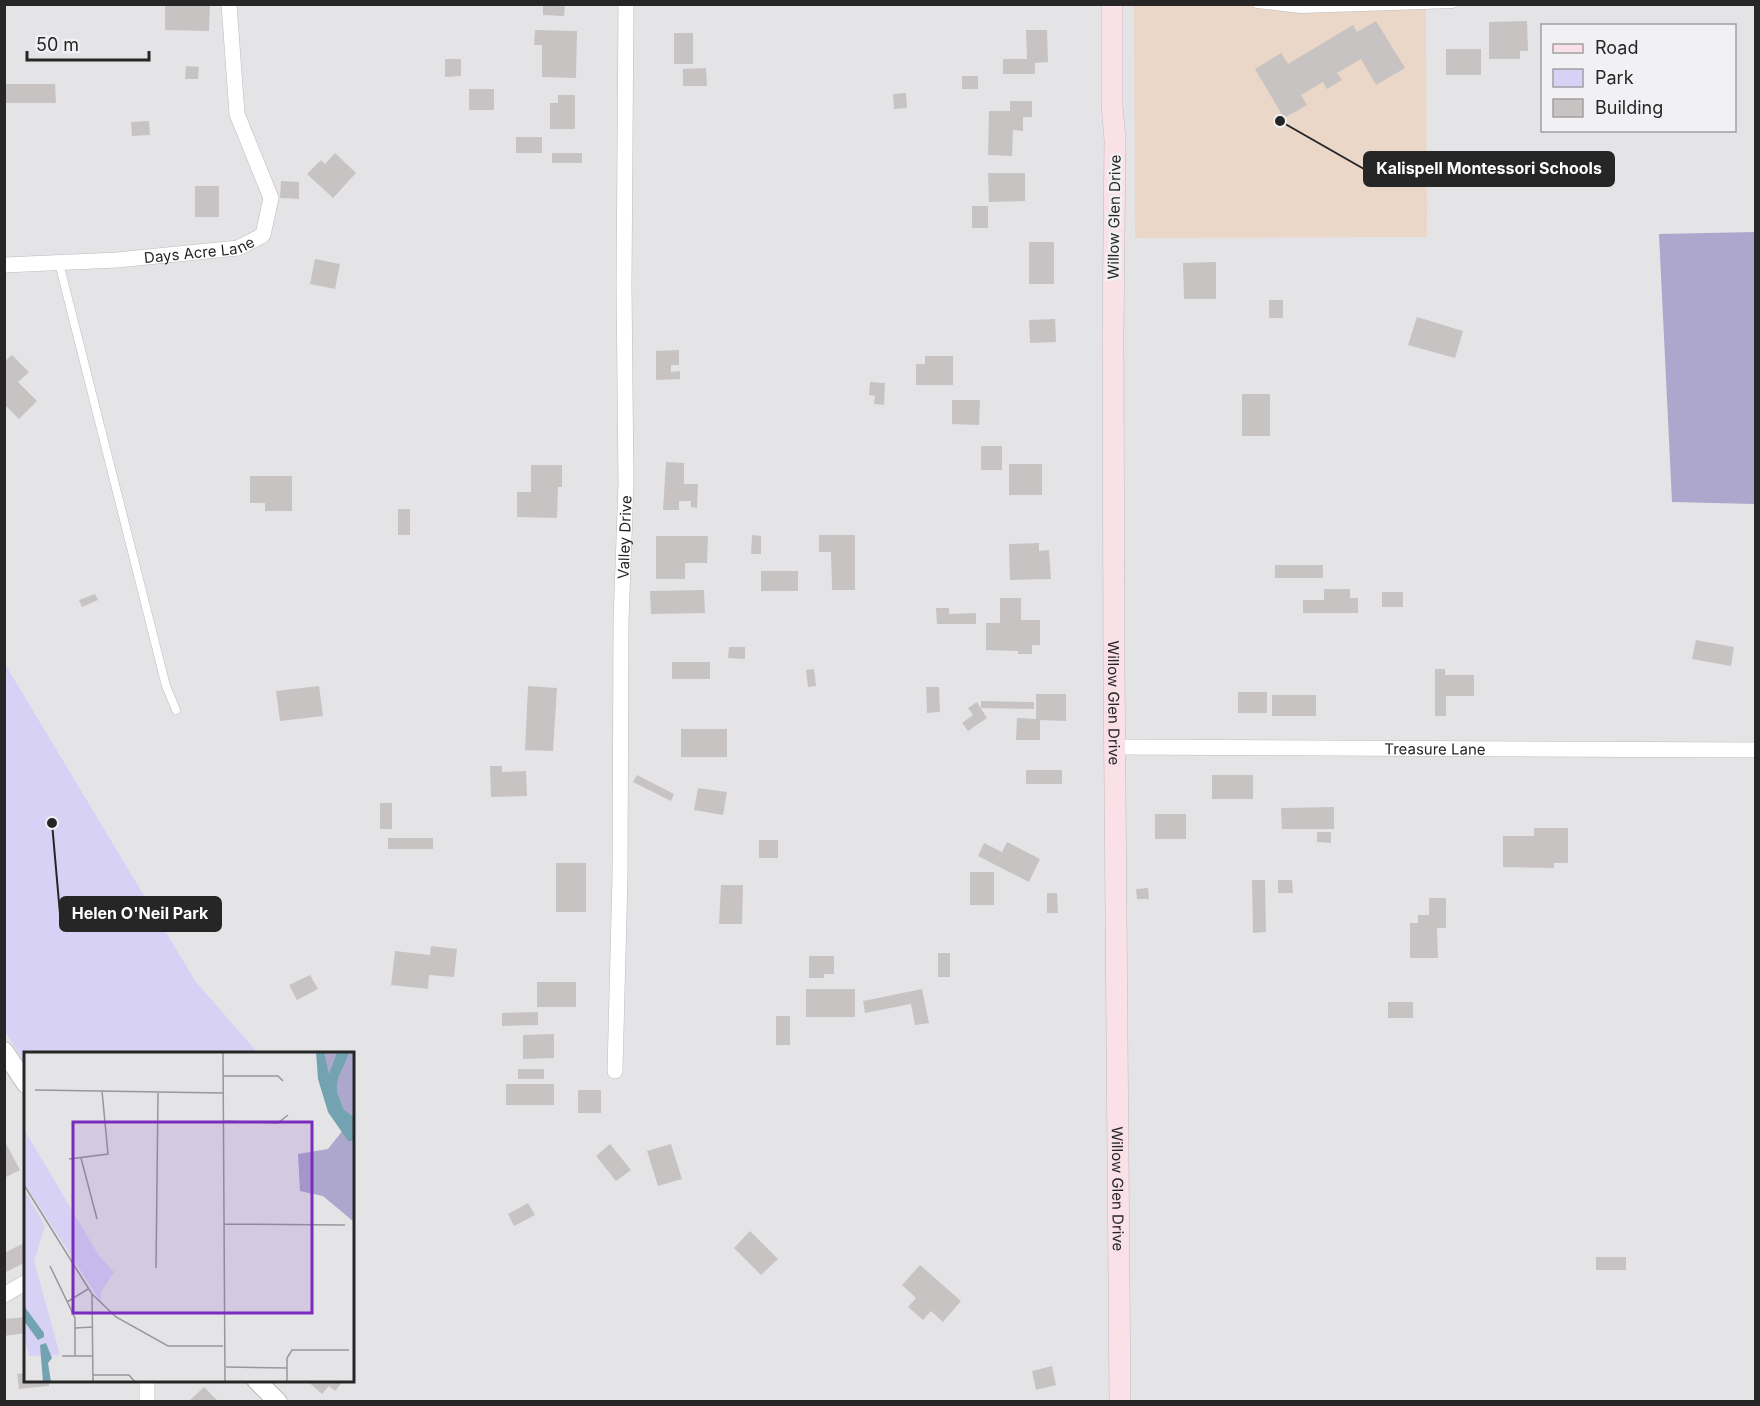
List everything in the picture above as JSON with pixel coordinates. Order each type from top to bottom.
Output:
[{"type":"main road","name":"Willow Glen Drive","points":[[1112,4],[1115,140],[1113,358],[1120,1401]]},
{"type":"street","name":"Days Acre Lane","points":[[4,265],[117,260],[238,248],[262,235],[271,198],[237,114],[230,4]]},
{"type":"street","name":"Valley Drive","points":[[615,1071],[620,876],[621,621],[626,484],[624,286],[626,4]]},
{"type":"street","name":"Treasure Lane","points":[[1115,747],[1755,750]]},
{"type":"street","points":[[4,1051],[24,1081]]},
{"type":"street","points":[[4,1295],[24,1283]]},
{"type":"street","points":[[147,1382],[147,1401]]},
{"type":"street","points":[[258,1382],[278,1401]]},
{"type":"lane","points":[[1257,4],[1301,9],[1453,4]]},
{"type":"lane","points":[[59,263],[166,686],[176,710]]},
{"type":"shaded area","points":[[1134,5],[1426,5],[1427,237],[1135,238]]},
{"type":"shaded area","points":[[1755,232],[1755,504],[1672,502],[1659,234]]},
{"type":"green space","points":[[5,664],[196,982],[257,1052],[24,1052],[24,1062],[5,1031]]},
{"type":"building","points":[[165,4],[210,4],[209,31],[165,30]]},
{"type":"building","points":[[543,4],[565,4],[564,16],[543,15]]},
{"type":"building","points":[[1376,21],[1405,68],[1376,85],[1361,59],[1337,73],[1342,80],[1327,89],[1323,82],[1301,95],[1307,105],[1284,118],[1255,69],[1281,53],[1288,64],[1353,25],[1357,32]]},
{"type":"building","points":[[1527,21],[1528,51],[1520,51],[1520,59],[1489,59],[1489,22]]},
{"type":"building","points":[[535,30],[577,31],[576,78],[542,77],[542,45],[534,45]]},
{"type":"building","points":[[1026,30],[1047,30],[1048,62],[1035,63],[1035,74],[1003,74],[1003,59],[1027,59]]},
{"type":"building","points":[[674,33],[693,33],[693,64],[674,64]]},
{"type":"building","points":[[1446,49],[1481,49],[1481,75],[1446,75]]},
{"type":"building","points":[[445,59],[461,59],[461,76],[445,77]]},
{"type":"building","points":[[186,66],[199,67],[198,79],[185,79]]},
{"type":"building","points":[[706,68],[707,86],[683,86],[683,69]]},
{"type":"building","points":[[962,76],[978,76],[978,89],[962,89]]},
{"type":"building","points":[[4,84],[55,84],[56,103],[4,103]]},
{"type":"building","points":[[469,89],[494,89],[494,110],[469,110]]},
{"type":"building","points":[[906,93],[907,108],[894,109],[893,94]]},
{"type":"building","points":[[558,95],[575,95],[575,129],[550,129],[550,103],[558,103]]},
{"type":"building","points":[[1010,101],[1032,101],[1032,117],[1023,117],[1023,131],[1013,130],[1012,156],[988,155],[989,111],[1010,111]]},
{"type":"building","points":[[149,121],[150,135],[132,136],[131,122]]},
{"type":"building","points":[[516,137],[542,137],[542,153],[516,153]]},
{"type":"building","points":[[335,153],[356,173],[333,198],[307,174],[321,160],[325,164]]},
{"type":"building","points":[[552,153],[582,153],[582,163],[552,163]]},
{"type":"building","points":[[988,173],[1025,173],[1025,201],[989,202]]},
{"type":"building","points":[[281,181],[299,182],[299,199],[280,198]]},
{"type":"building","points":[[195,186],[219,186],[219,217],[195,217]]},
{"type":"building","points":[[972,206],[988,206],[988,228],[972,228]]},
{"type":"building","points":[[1029,242],[1054,242],[1054,284],[1029,284]]},
{"type":"building","points":[[315,259],[340,264],[335,289],[310,284]]},
{"type":"building","points":[[1216,262],[1216,299],[1184,299],[1183,263]]},
{"type":"building","points":[[1269,300],[1283,300],[1283,318],[1269,318]]},
{"type":"building","points":[[1417,317],[1463,331],[1455,358],[1408,345]]},
{"type":"building","points":[[1055,319],[1056,342],[1030,343],[1029,320]]},
{"type":"building","points":[[679,350],[679,365],[671,365],[671,372],[680,371],[680,379],[656,380],[656,351]]},
{"type":"building","points":[[12,355],[29,372],[18,382],[37,401],[19,419],[4,404],[4,362]]},
{"type":"building","points":[[925,356],[953,356],[953,385],[916,385],[916,364],[925,364]]},
{"type":"building","points":[[870,382],[885,383],[884,405],[874,404],[875,396],[869,395]]},
{"type":"building","points":[[1242,394],[1270,394],[1270,436],[1242,436]]},
{"type":"building","points":[[952,400],[980,400],[979,425],[952,424]]},
{"type":"building","points":[[981,446],[1002,446],[1002,470],[981,470]]},
{"type":"building","points":[[666,462],[684,463],[684,484],[698,484],[697,508],[691,507],[691,501],[679,501],[679,510],[663,510]]},
{"type":"building","points":[[1009,464],[1042,464],[1042,495],[1009,495]]},
{"type":"building","points":[[531,465],[562,465],[562,487],[558,487],[557,518],[517,517],[517,492],[531,492]]},
{"type":"building","points":[[250,476],[292,476],[292,511],[265,511],[265,503],[250,503]]},
{"type":"building","points":[[398,509],[410,509],[410,535],[398,535]]},
{"type":"building","points":[[752,535],[761,536],[761,554],[751,554]]},
{"type":"building","points":[[819,535],[855,535],[855,590],[832,590],[831,552],[819,552]]},
{"type":"building","points":[[656,536],[708,536],[707,563],[685,563],[685,579],[656,579]]},
{"type":"building","points":[[1039,543],[1039,551],[1049,550],[1051,579],[1010,580],[1009,544]]},
{"type":"building","points":[[1275,565],[1323,565],[1323,578],[1275,578]]},
{"type":"building","points":[[761,571],[798,571],[798,591],[761,591]]},
{"type":"building","points":[[1324,589],[1350,589],[1350,598],[1358,598],[1358,613],[1303,613],[1303,600],[1324,600]]},
{"type":"building","points":[[704,590],[705,613],[651,614],[650,591]]},
{"type":"building","points":[[1382,592],[1403,592],[1403,607],[1382,607]]},
{"type":"building","points":[[95,594],[98,600],[82,607],[79,600]]},
{"type":"building","points":[[1000,598],[1021,598],[1021,620],[1040,620],[1040,645],[1032,645],[1032,654],[986,650],[986,623],[1000,623]]},
{"type":"building","points":[[936,608],[949,608],[949,614],[976,613],[976,624],[937,624]]},
{"type":"building","points":[[1696,640],[1734,647],[1731,666],[1692,659]]},
{"type":"building","points":[[729,647],[745,647],[745,659],[728,658]]},
{"type":"building","points":[[672,662],[710,662],[710,679],[672,679]]},
{"type":"building","points":[[814,669],[816,686],[808,687],[806,670]]},
{"type":"building","points":[[1435,669],[1445,669],[1445,675],[1474,675],[1474,696],[1446,696],[1446,716],[1435,716]]},
{"type":"building","points":[[319,686],[323,716],[280,721],[276,691]]},
{"type":"building","points":[[528,686],[557,688],[553,751],[525,750]]},
{"type":"building","points":[[926,687],[939,687],[940,712],[927,713]]},
{"type":"building","points":[[1238,692],[1267,692],[1267,713],[1238,713]]},
{"type":"building","points":[[1036,694],[1066,694],[1066,721],[1040,720],[1040,740],[1016,740],[1017,718],[1036,719]]},
{"type":"building","points":[[1272,695],[1316,695],[1316,716],[1272,716]]},
{"type":"building","points":[[981,701],[1034,702],[1034,709],[981,708]]},
{"type":"building","points":[[977,702],[987,718],[968,731],[962,723],[973,715],[968,708]]},
{"type":"building","points":[[681,729],[727,729],[727,757],[681,757]]},
{"type":"building","points":[[490,766],[502,766],[502,772],[526,771],[527,796],[491,797]]},
{"type":"building","points":[[1026,770],[1062,770],[1062,784],[1026,784]]},
{"type":"building","points":[[637,775],[674,794],[671,801],[633,782]]},
{"type":"building","points":[[1212,775],[1253,775],[1253,799],[1212,799]]},
{"type":"building","points":[[698,788],[727,792],[723,815],[694,810]]},
{"type":"building","points":[[380,803],[392,803],[392,829],[380,829]]},
{"type":"building","points":[[1334,807],[1334,829],[1282,829],[1281,808]]},
{"type":"building","points":[[1155,814],[1186,814],[1186,839],[1155,839]]},
{"type":"building","points":[[1534,828],[1568,828],[1568,863],[1554,863],[1554,868],[1503,867],[1503,836],[1534,836]]},
{"type":"building","points":[[1317,832],[1331,832],[1331,843],[1317,842]]},
{"type":"building","points":[[388,838],[433,838],[433,849],[388,849]]},
{"type":"building","points":[[759,840],[778,840],[778,858],[759,858]]},
{"type":"building","points":[[1007,842],[1040,859],[1029,882],[978,856],[984,843],[1002,852]]},
{"type":"building","points":[[556,863],[586,863],[586,912],[556,912]]},
{"type":"building","points":[[970,872],[994,872],[994,905],[970,905]]},
{"type":"building","points":[[1252,880],[1265,880],[1266,932],[1253,933]]},
{"type":"building","points":[[1278,880],[1292,880],[1293,893],[1278,893]]},
{"type":"building","points":[[721,885],[743,885],[742,924],[719,924]]},
{"type":"building","points":[[1148,888],[1149,899],[1137,899],[1136,889]]},
{"type":"building","points":[[1047,893],[1057,893],[1058,913],[1047,913]]},
{"type":"building","points":[[1429,898],[1446,898],[1446,928],[1437,928],[1438,958],[1410,958],[1410,923],[1418,923],[1418,915],[1429,915]]},
{"type":"building","points":[[431,946],[457,949],[454,977],[429,975],[428,989],[391,985],[395,951],[430,955]]},
{"type":"building","points":[[938,953],[950,953],[950,977],[938,977]]},
{"type":"building","points":[[809,956],[834,956],[834,974],[824,974],[824,978],[809,978]]},
{"type":"building","points":[[310,975],[318,989],[297,1000],[289,985]]},
{"type":"building","points":[[537,982],[576,982],[576,1007],[537,1007]]},
{"type":"building","points":[[806,989],[855,989],[855,1017],[806,1017]]},
{"type":"building","points":[[922,989],[929,1023],[915,1025],[911,1004],[865,1013],[863,1001]]},
{"type":"building","points":[[1388,1002],[1413,1002],[1413,1018],[1388,1018]]},
{"type":"building","points":[[538,1012],[538,1025],[502,1026],[502,1013]]},
{"type":"building","points":[[776,1016],[790,1016],[790,1045],[776,1045]]},
{"type":"building","points":[[554,1034],[554,1058],[523,1059],[523,1035]]},
{"type":"building","points":[[518,1069],[544,1069],[544,1079],[518,1079]]},
{"type":"building","points":[[506,1084],[554,1084],[554,1105],[506,1105]]},
{"type":"building","points":[[578,1090],[601,1090],[601,1113],[578,1113]]},
{"type":"building","points":[[4,1140],[20,1170],[4,1178]]},
{"type":"building","points":[[610,1144],[631,1170],[616,1181],[596,1156]]},
{"type":"building","points":[[671,1144],[682,1179],[658,1186],[647,1151]]},
{"type":"building","points":[[528,1203],[535,1215],[514,1226],[508,1214]]},
{"type":"building","points":[[750,1231],[778,1259],[761,1275],[734,1248]]},
{"type":"building","points":[[24,1243],[24,1263],[6,1272],[4,1253]]},
{"type":"building","points":[[1596,1257],[1626,1257],[1626,1270],[1596,1270]]},
{"type":"building","points":[[920,1265],[961,1301],[943,1322],[931,1311],[923,1320],[908,1307],[916,1298],[902,1285]]},
{"type":"building","points":[[24,1317],[24,1333],[4,1336],[4,1319]]},
{"type":"building","points":[[1052,1366],[1056,1385],[1036,1390],[1032,1371]]},
{"type":"building","points":[[24,1373],[24,1382],[49,1382],[49,1386],[19,1389],[17,1374]]},
{"type":"building","points":[[308,1382],[342,1382],[335,1391],[329,1386],[322,1394]]},
{"type":"building","points":[[204,1387],[218,1401],[189,1401]]},
{"type":"place","name":"Kalispell Montessori Schools","points":[[1280,121]]},
{"type":"place","name":"Helen O'Neil Park","points":[[52,823]]}]
